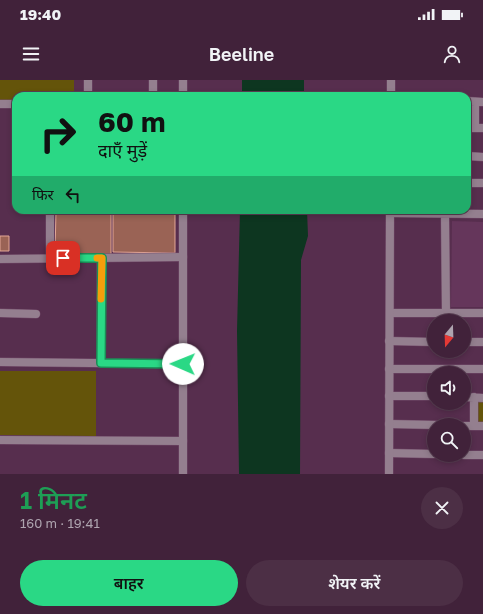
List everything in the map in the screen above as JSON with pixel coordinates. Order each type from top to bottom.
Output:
[{"type":"street","points":[[88,80],[88,92]]},
{"type":"street","points":[[153,80],[153,92]]},
{"type":"street","points":[[183,80],[183,92]]},
{"type":"street","points":[[391,80],[391,92]]},
{"type":"street","points":[[475,102],[475,128]]},
{"type":"street","points":[[0,104],[12,104]]},
{"type":"street","points":[[471,156],[483,157]]},
{"type":"street","points":[[471,183],[483,183]]},
{"type":"street","points":[[50,214],[50,258]]},
{"type":"street","points":[[183,214],[183,474]]},
{"type":"street","points":[[389,474],[390,214]]},
{"type":"street","points":[[446,313],[445,214],[483,214]]},
{"type":"street","points":[[0,259],[183,257]]},
{"type":"street","points":[[101,363],[102,258]]},
{"type":"street","points":[[0,313],[36,314]]},
{"type":"street","points":[[390,313],[483,313]]},
{"type":"street","points":[[389,341],[427,342]]},
{"type":"street","points":[[471,342],[483,342]]},
{"type":"street","points":[[0,362],[183,364]]},
{"type":"street","points":[[389,369],[483,369]]},
{"type":"street","points":[[389,396],[427,396]]},
{"type":"street","points":[[483,398],[474,397],[474,426],[483,426]]},
{"type":"street","points":[[389,424],[427,425]]},
{"type":"street","points":[[0,440],[183,441]]},
{"type":"street","points":[[389,453],[427,454]]},
{"type":"street","points":[[471,455],[483,455]]},
{"type":"shaded area","points":[[0,80],[74,80],[74,92],[12,92],[12,100],[0,100]]},
{"type":"shaded area","points":[[242,80],[304,80],[304,92],[242,92]]},
{"type":"shaded area","points":[[240,214],[307,214],[308,236],[301,260],[300,474],[239,474],[237,331]]},
{"type":"shaded area","points":[[452,221],[483,222],[483,307],[451,307]]},
{"type":"shaded area","points":[[0,371],[96,371],[96,436],[0,435]]},
{"type":"shaded area","points":[[478,401],[483,401],[483,423],[478,423]]},
{"type":"building","points":[[56,214],[111,214],[111,255],[55,254]]},
{"type":"building","points":[[113,214],[175,214],[175,253],[113,252]]},
{"type":"building","points":[[0,236],[9,236],[9,251],[0,251]]},
{"type":"slow traffic","points":[[97,258],[102,258],[101,299]]},
{"type":"route","points":[[63,258],[102,258],[101,363],[183,364]]}]
